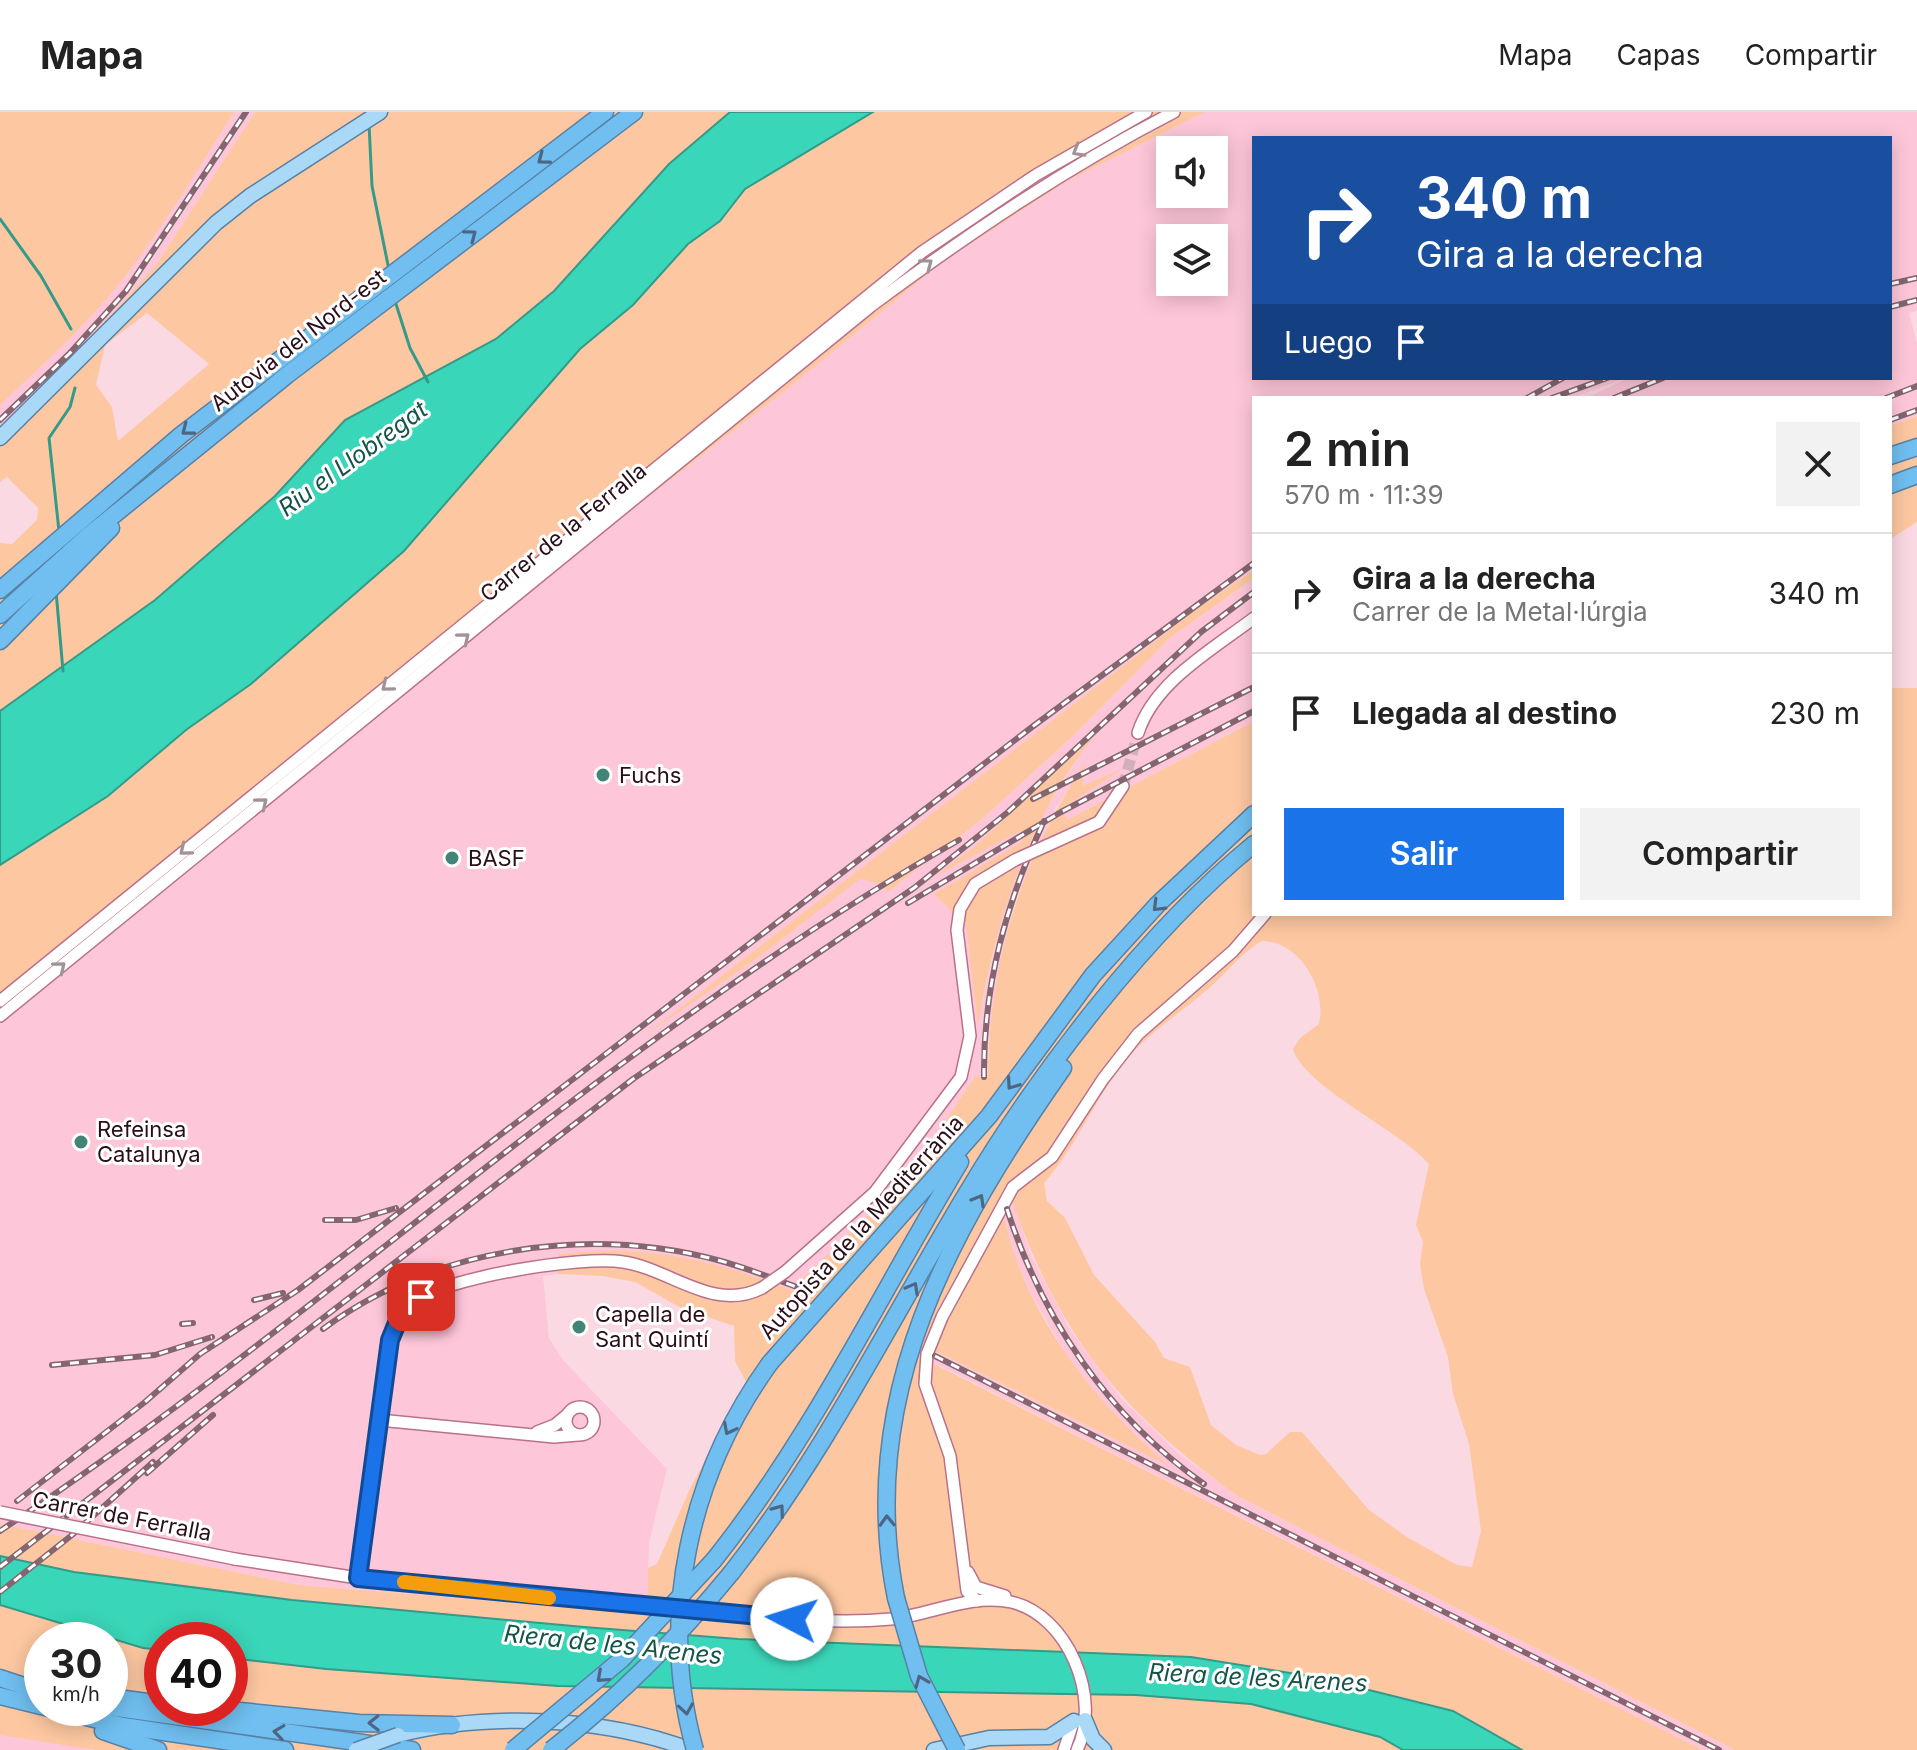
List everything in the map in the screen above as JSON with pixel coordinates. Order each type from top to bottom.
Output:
[{"type":"highway","name":"Autovia del Nord-est","points":[[41,545],[85,514],[293,348],[605,112]]},
{"type":"highway","name":"Autovia del Nord-est","points":[[0,615],[68,553],[163,475],[634,112]]},
{"type":"highway","points":[[1892,455],[1917,447]]},
{"type":"highway","points":[[0,641],[163,475]]},
{"type":"highway","points":[[1892,484],[1917,475]]},
{"type":"highway","points":[[0,576],[41,545]]},
{"type":"highway","points":[[0,590],[41,545]]},
{"type":"highway","name":"Autopista de la Mediterrània","points":[[693,1750],[680,1656],[681,1603],[687,1552],[696,1511],[717,1454],[741,1407],[770,1363],[989,1116],[1093,975],[1158,904],[1252,816]]},
{"type":"highway","points":[[551,1750],[641,1672],[732,1572],[824,1444],[967,1192],[1039,1083],[1149,949],[1252,846]]},
{"type":"highway","points":[[957,1750],[919,1676],[896,1598],[887,1531],[890,1435],[902,1370],[939,1275],[1002,1162],[1062,1069],[1154,957],[1252,858]]},
{"type":"highway","points":[[513,1750],[622,1659],[714,1560],[770,1487],[817,1414],[912,1242],[989,1116]]},
{"type":"highway","points":[[0,1678],[24,1688]]},
{"type":"highway","points":[[0,1696],[24,1695]]},
{"type":"highway","points":[[128,1710],[412,1750]]},
{"type":"highway","points":[[248,1712],[359,1723],[452,1725]]},
{"type":"highway","points":[[92,1726],[158,1750]]},
{"type":"highway","points":[[128,1726],[285,1750]]},
{"type":"main road","points":[[0,438],[216,223],[250,196],[379,113]]},
{"type":"main road","points":[[934,1750],[989,1738],[1049,1737],[1078,1719],[1104,1750]]},
{"type":"main road","points":[[356,1750],[398,1735],[452,1725],[492,1722],[610,1727],[693,1750]]},
{"type":"street","name":"Carrer de la Ferralla","points":[[0,1001],[922,252],[1036,175],[1146,112]]},
{"type":"street","name":"Carrer de la Ferralla","points":[[0,1016],[871,306],[955,244],[1044,185],[1174,112]]},
{"type":"street","points":[[1138,733],[1151,705],[1170,686],[1252,620]]},
{"type":"street","points":[[1029,1608],[1001,1600],[977,1601],[892,1619],[792,1619],[358,1578],[387,1353],[396,1321],[412,1302],[442,1287],[601,1260],[636,1264],[721,1296],[747,1295],[785,1272],[886,1180],[961,1077],[970,1036],[957,930],[960,909],[975,884],[1015,860],[1099,822],[1123,786]]},
{"type":"street","points":[[977,1601],[969,1594],[965,1582],[950,1456],[925,1384],[927,1354],[942,1317],[1013,1187],[1052,1157],[1103,1079],[1138,1034],[1233,951],[1263,916]]},
{"type":"street","points":[[379,1420],[554,1437],[578,1435],[591,1430],[594,1416],[588,1409],[579,1406],[550,1429],[532,1433]]},
{"type":"street","points":[[567,1415],[567,1428],[578,1435]]},
{"type":"street","name":"Carrer de Ferralla","points":[[0,1512],[235,1559],[358,1578]]},
{"type":"street","points":[[965,1564],[976,1587],[1029,1608],[1058,1631],[1074,1659],[1081,1691],[1077,1750]]},
{"type":"street","points":[[931,1612],[956,1598],[965,1582]]},
{"type":"street","points":[[1064,1750],[1078,1719]]},
{"type":"shaded area","points":[[0,112],[234,112],[130,270],[73,335],[0,405]]},
{"type":"shaded area","points":[[234,112],[255,112],[156,265],[63,367],[0,428],[0,405],[84,324],[114,289]]},
{"type":"shaded area","points":[[255,112],[730,112],[669,164],[554,291],[496,339],[345,420],[275,496],[155,600],[0,711],[0,543],[12,544],[37,520],[38,508],[7,477],[0,482],[0,428],[63,367],[156,265]],"holes":[[[147,313],[209,364],[118,441],[112,407],[96,385],[105,345]]]},
{"type":"shaded area","points":[[873,112],[1205,112],[1069,180],[941,263],[791,386],[571,557],[0,1022],[0,865],[108,796],[186,730],[251,684],[403,551],[580,349],[633,305],[688,244],[720,221],[745,189]]},
{"type":"shaded area","points":[[1205,112],[1917,112],[1917,311],[1909,313],[1917,343],[1917,416],[1892,425],[1892,396],[1591,396],[1624,380],[1892,380],[1892,136],[1252,136],[1252,380],[1620,380],[1577,396],[1252,396],[1252,571],[1202,605],[657,1026],[756,959],[860,878],[877,883],[888,892],[981,820],[1074,735],[1170,638],[1252,579],[1252,722],[1067,820],[1061,809],[1117,771],[1081,787],[1085,767],[1056,807],[1013,906],[988,1046],[988,1077],[975,1076],[908,1177],[799,1282],[811,1288],[806,1296],[745,1274],[627,1251],[558,1254],[558,1274],[543,1276],[549,1338],[562,1359],[667,1469],[649,1543],[647,1615],[299,1585],[0,1524],[0,1022],[571,557],[791,386],[941,263],[1069,180],[1156,136],[1156,208],[1228,208],[1228,136],[1157,136]],"holes":[[[1088,742],[1039,820],[1004,905],[978,1022],[966,924],[935,894],[1023,842],[1019,831],[940,873],[973,848]]]},
{"type":"shaded area","points":[[1917,416],[1917,522],[1892,538],[1892,425]]},
{"type":"shaded area","points":[[1252,571],[1252,579],[1170,638],[1074,735],[981,820],[888,892],[877,883],[860,879],[756,959],[641,1038],[1202,605]]},
{"type":"shaded area","points":[[1892,688],[1917,688],[1917,1750],[1735,1750],[1239,1497],[1161,1434],[1100,1369],[1074,1333],[1052,1294],[1012,1201],[1003,1213],[1013,1250],[1044,1320],[1088,1383],[1169,1466],[937,1352],[932,1363],[1703,1750],[1522,1750],[1453,1711],[1321,1678],[1191,1657],[738,1639],[584,1627],[292,1600],[74,1572],[0,1556],[0,1524],[299,1585],[647,1614],[648,1568],[657,1564],[689,1491],[746,1382],[735,1361],[734,1326],[681,1308],[635,1282],[602,1276],[558,1274],[558,1254],[618,1251],[672,1256],[741,1272],[806,1296],[810,1288],[799,1282],[908,1177],[975,1076],[988,1077],[990,1035],[1002,953],[1026,874],[1062,800],[1085,764],[1082,786],[1124,768],[1061,809],[1067,820],[1252,722],[1252,916],[1892,916]],"holes":[[[1262,941],[1288,949],[1308,969],[1319,996],[1319,1024],[1300,1038],[1293,1049],[1301,1063],[1333,1093],[1416,1151],[1429,1164],[1416,1225],[1423,1242],[1420,1264],[1424,1289],[1448,1357],[1453,1394],[1469,1444],[1481,1531],[1472,1567],[1457,1565],[1407,1537],[1369,1510],[1302,1432],[1290,1432],[1266,1454],[1260,1455],[1236,1445],[1211,1425],[1190,1367],[1164,1358],[1155,1342],[1094,1275],[1065,1218],[1047,1201],[1044,1183],[1136,1049]]]},
{"type":"shaded area","points":[[1096,734],[1051,801],[1018,872],[994,948],[978,1026],[966,925],[934,894],[1022,842],[1020,831],[932,878],[973,848]]},
{"type":"shaded area","points":[[1012,1200],[1031,1255],[1070,1330],[1121,1398],[1178,1453],[1239,1497],[1735,1750],[1703,1750],[932,1362],[936,1352],[1166,1464],[1121,1424],[1066,1355],[1030,1292],[1009,1245],[1002,1213]]},
{"type":"shaded area","points":[[0,1605],[57,1622],[24,1622],[24,1726],[128,1726],[128,1643],[144,1648],[144,1726],[248,1726],[248,1660],[326,1669],[558,1686],[1136,1695],[1251,1704],[1380,1737],[1403,1750],[96,1750],[0,1735]]},
{"type":"shaded area","points":[[0,1735],[15,1735],[96,1750],[0,1750]]},
{"type":"water","name":"Riu el Llobregat","points":[[730,112],[873,112],[745,189],[720,221],[688,244],[633,305],[580,349],[404,551],[251,684],[186,730],[108,796],[0,865],[0,711],[155,600],[275,496],[345,420],[496,339],[554,291],[669,164]]},
{"type":"water","name":"Riera de les Arenes","points":[[0,1556],[74,1572],[292,1600],[584,1627],[738,1639],[1191,1657],[1321,1678],[1453,1711],[1522,1750],[1403,1750],[1380,1737],[1251,1704],[1136,1695],[558,1686],[326,1669],[248,1660],[248,1622],[144,1622],[144,1648],[128,1643],[128,1622],[57,1622],[0,1605]]},
{"type":"waterway","points":[[369,124],[372,186],[389,270]]},
{"type":"waterway","points":[[0,219],[41,276],[71,329]]},
{"type":"waterway","points":[[395,301],[410,348],[428,382]]},
{"type":"waterway","points":[[59,531],[49,438],[70,407],[75,388]]},
{"type":"waterway","points":[[56,591],[63,671]]},
{"type":"tunnel","points":[[1123,786],[1138,733]]},
{"type":"railway","points":[[0,420],[69,354],[126,291],[246,112]]},
{"type":"railway","points":[[1892,284],[1917,278]]},
{"type":"railway","points":[[1892,306],[1917,300]]},
{"type":"railway","points":[[1531,396],[1559,380]]},
{"type":"railway","points":[[1558,396],[1602,380]]},
{"type":"railway","points":[[1619,396],[1658,380]]},
{"type":"railway","points":[[1891,396],[1917,386]]},
{"type":"railway","points":[[1892,419],[1917,410]]},
{"type":"railway","points":[[17,1501],[145,1402],[200,1354],[298,1290],[1032,727],[1252,564]]},
{"type":"railway","points":[[0,1567],[633,1079],[914,888],[1008,812],[1201,632],[1252,594]]},
{"type":"railway","points":[[1033,799],[1252,688]]},
{"type":"railway","points":[[908,903],[1061,812],[1252,712]]},
{"type":"railway","points":[[984,1077],[988,1010],[999,946],[1018,883],[1044,821]]},
{"type":"railway","points":[[0,1531],[121,1447],[591,1087],[710,1000],[832,917],[959,840]]},
{"type":"railway","points":[[325,1220],[356,1220],[396,1208]]},
{"type":"railway","points":[[1007,1209],[1039,1289],[1083,1363],[1138,1428],[1204,1484]]},
{"type":"railway","points":[[323,1329],[367,1301],[413,1279],[463,1262],[514,1251],[566,1245],[619,1245],[671,1250],[732,1264],[808,1291]]},
{"type":"railway","points":[[254,1300],[283,1293]]},
{"type":"railway","points":[[182,1324],[193,1323]]},
{"type":"railway","points":[[52,1365],[155,1355],[212,1337]]},
{"type":"railway","points":[[935,1356],[1719,1750]]},
{"type":"railway","points":[[147,1473],[213,1415]]},
{"type":"railway","points":[[0,1592],[72,1535],[153,1462]]},
{"type":"slow traffic","points":[[404,1582],[549,1598]]},
{"type":"place","name":"Fuchs","points":[[603,775]]},
{"type":"place","name":"BASF","points":[[452,858]]},
{"type":"place","name":"Refeinsa Catalunya","points":[[81,1142]]},
{"type":"place","name":"Capella de Sant Quintí","points":[[579,1327]]},
{"type":"route","points":[[421,1297],[412,1302],[396,1321],[387,1353],[358,1578],[792,1619]]}]
